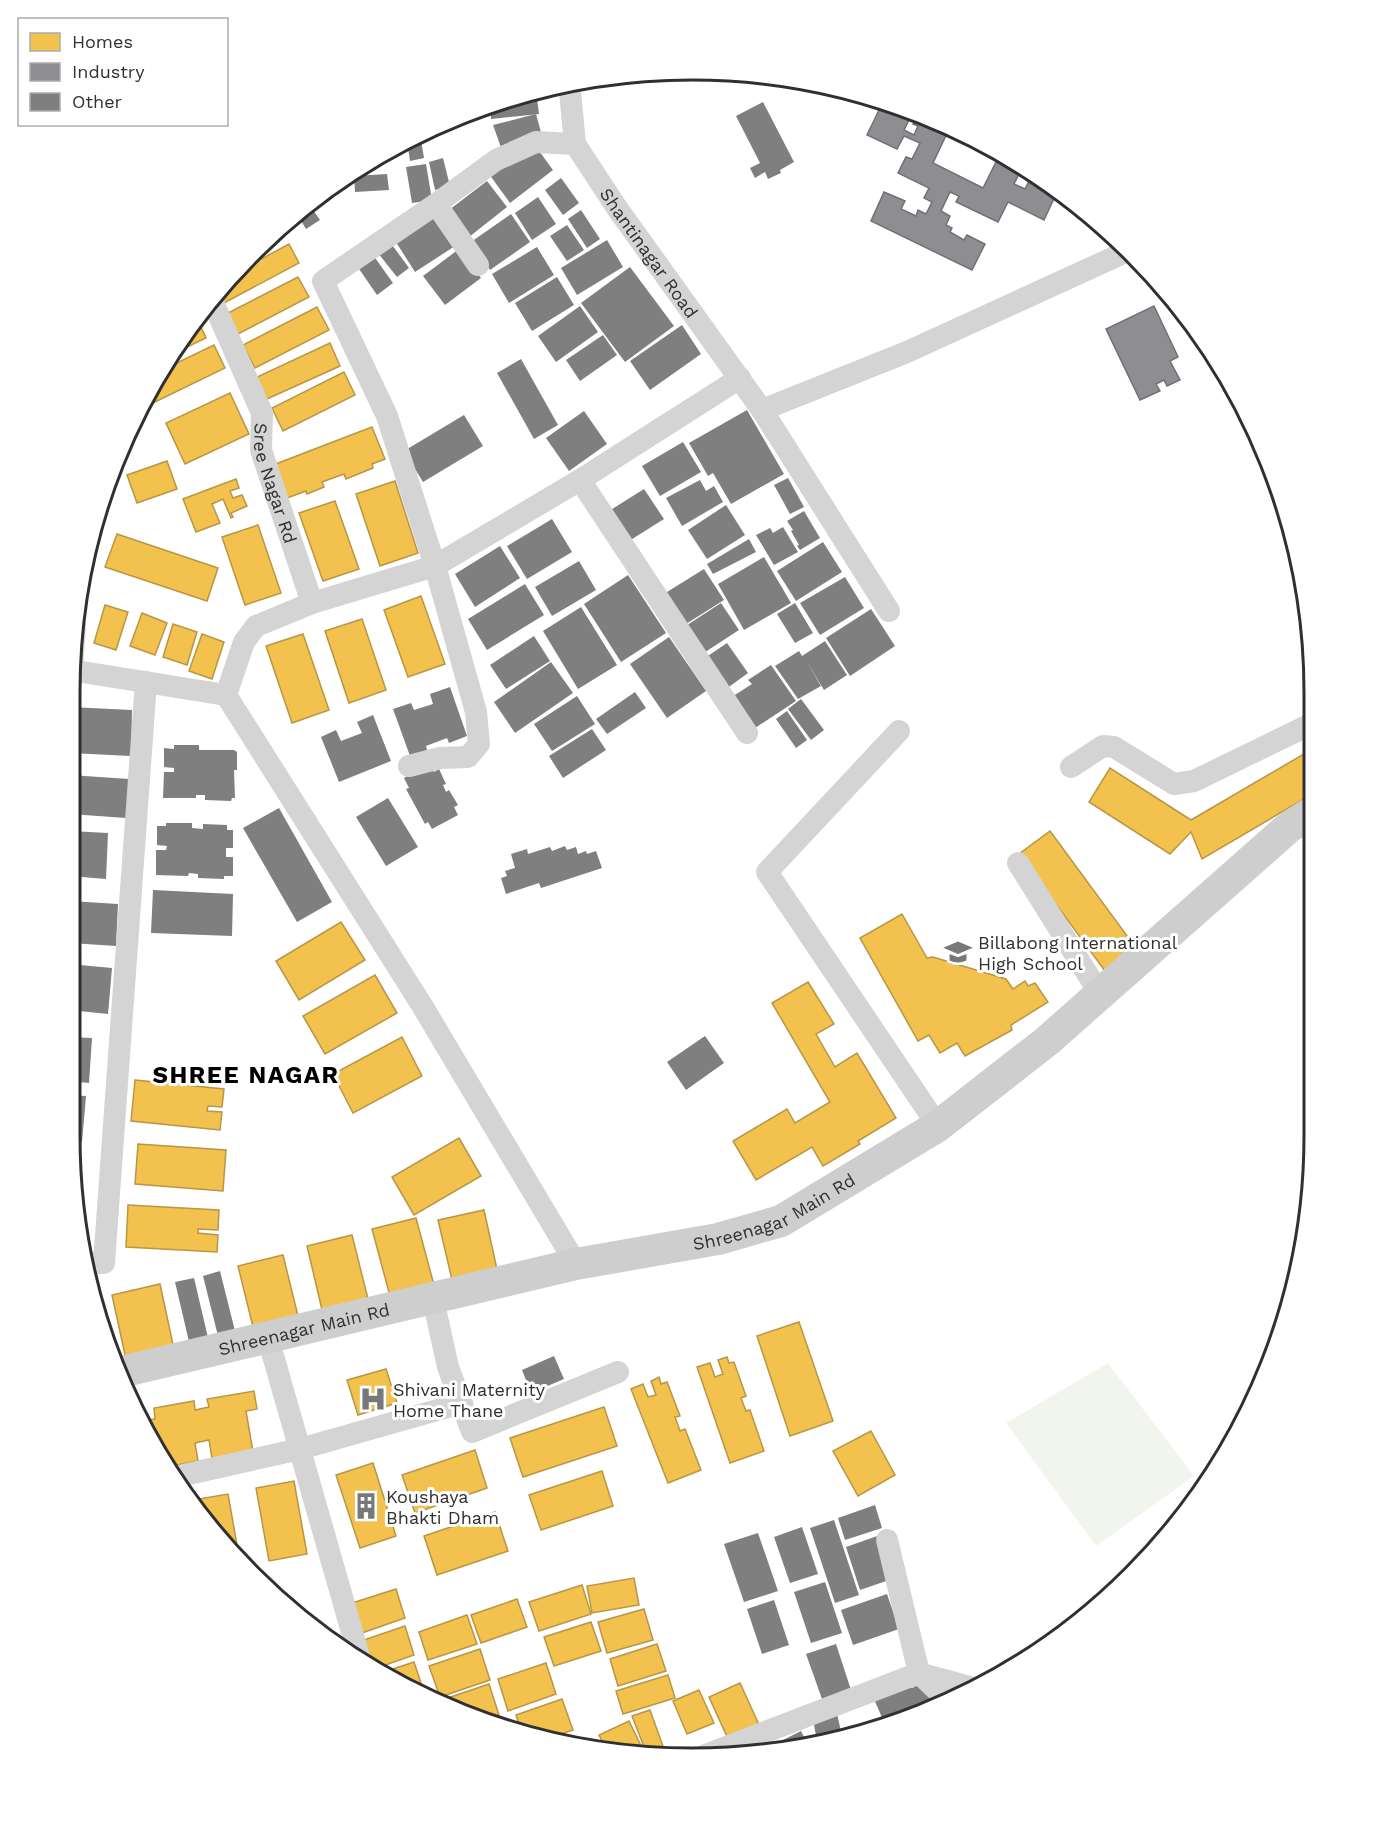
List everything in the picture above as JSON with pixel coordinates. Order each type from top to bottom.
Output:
[{"type":"street","name":"Shantinagar Road","points":[[571,91],[575,144],[617,208],[762,410],[889,611]]},
{"type":"street","points":[[409,766],[440,758],[468,757],[479,744],[476,712],[435,566],[387,416],[323,281],[496,160],[536,142],[575,144]]},
{"type":"street","points":[[436,204],[478,265]]},
{"type":"street","points":[[762,410],[908,352],[1120,255]]},
{"type":"street","name":"Sree Nagar Rd","points":[[215,308],[262,413],[261,450],[312,603]]},
{"type":"street","points":[[226,695],[244,642],[256,626],[312,603],[435,566],[580,480],[740,378]]},
{"type":"street","points":[[580,480],[747,733]]},
{"type":"street","points":[[80,672],[226,695],[423,1007],[576,1264]]},
{"type":"street","points":[[93,1263],[104,1263],[146,682]]},
{"type":"street","points":[[1071,767],[1103,746],[1114,747],[1174,784],[1194,781],[1304,727]]},
{"type":"street","points":[[899,731],[767,872],[938,1126]]},
{"type":"street","name":"Shreenagar Main Rd","points":[[126,1371],[576,1264],[718,1239],[780,1221],[938,1126],[1047,1041],[1288,828],[1304,817]]},
{"type":"street","points":[[1018,863],[1100,994]]},
{"type":"street","points":[[433,1299],[448,1368],[472,1432],[618,1372]]},
{"type":"street","points":[[268,1338],[357,1649]]},
{"type":"street","points":[[182,1475],[300,1449],[462,1403]]},
{"type":"street","points":[[886,1540],[919,1673],[942,1695]]},
{"type":"street","points":[[726,1747],[919,1673],[962,1685]]},
{"type":"shaded area","points":[[1108,1363],[1194,1476],[1096,1546],[1006,1423]]},
{"type":"building: Homes","points":[[289,244],[299,263],[224,303],[222,299],[256,262]]},
{"type":"building: Homes","points":[[298,277],[309,297],[238,334],[228,313]]},
{"type":"building: Homes","points":[[317,307],[329,330],[255,368],[243,345]]},
{"type":"building: Homes","points":[[201,326],[206,338],[185,348]]},
{"type":"building: Homes","points":[[330,343],[340,366],[267,399],[257,377]]},
{"type":"building: Homes","points":[[214,345],[225,368],[152,404],[175,364]]},
{"type":"building: Homes","points":[[344,372],[355,395],[283,431],[272,408]]},
{"type":"building: Homes","points":[[230,393],[249,434],[185,464],[166,423]]},
{"type":"building: Homes","points":[[372,427],[385,459],[372,464],[373,468],[346,479],[344,474],[322,482],[324,487],[307,494],[306,491],[287,498],[273,465]]},
{"type":"building: Homes","points":[[167,461],[177,489],[137,503],[127,475]]},
{"type":"building: Homes","points":[[236,479],[239,488],[230,491],[233,498],[242,495],[247,506],[231,513],[233,517],[231,518],[223,499],[212,504],[220,523],[196,532],[183,499]]},
{"type":"building: Homes","points":[[395,481],[418,553],[380,566],[356,494]]},
{"type":"building: Homes","points":[[335,501],[359,569],[323,581],[299,513]]},
{"type":"building: Homes","points":[[258,525],[281,593],[245,605],[222,537]]},
{"type":"building: Homes","points":[[117,534],[218,568],[207,601],[105,567]]},
{"type":"building: Homes","points":[[421,596],[445,664],[408,677],[384,610]]},
{"type":"building: Homes","points":[[105,605],[128,612],[116,650],[94,643]]},
{"type":"building: Homes","points":[[142,613],[167,623],[155,655],[130,646]]},
{"type":"building: Homes","points":[[362,619],[386,690],[349,703],[325,631]]},
{"type":"building: Homes","points":[[173,624],[197,632],[187,665],[163,657]]},
{"type":"building: Homes","points":[[202,634],[224,642],[212,679],[189,671]]},
{"type":"building: Homes","points":[[303,634],[329,710],[292,723],[266,646]]},
{"type":"building: Homes","points":[[1304,754],[1304,799],[1202,859],[1191,832],[1170,854],[1089,802],[1110,768],[1191,820]]},
{"type":"building: Homes","points":[[1050,831],[1136,948],[1105,971],[1019,854]]},
{"type":"building: Homes","points":[[902,914],[927,958],[933,957],[1006,979],[1013,989],[1025,981],[1028,986],[1035,983],[1048,1002],[1011,1025],[1012,1030],[965,1056],[957,1043],[940,1053],[929,1035],[918,1041],[860,938]]},
{"type":"building: Homes","points":[[341,922],[365,960],[299,1000],[276,961]]},
{"type":"building: Homes","points":[[375,975],[397,1013],[325,1054],[303,1016]]},
{"type":"building: Homes","points":[[808,982],[834,1024],[816,1034],[835,1067],[857,1053],[896,1118],[858,1141],[860,1144],[823,1166],[812,1147],[756,1180],[733,1141],[787,1109],[795,1123],[830,1102],[772,1003]]},
{"type":"building: Homes","points":[[402,1037],[422,1076],[353,1113],[333,1074]]},
{"type":"building: Homes","points":[[135,1080],[224,1089],[222,1107],[208,1106],[207,1111],[222,1112],[220,1130],[131,1121]]},
{"type":"building: Homes","points":[[459,1138],[481,1176],[414,1215],[392,1177]]},
{"type":"building: Homes","points":[[138,1144],[226,1150],[223,1191],[135,1184]]},
{"type":"building: Homes","points":[[128,1205],[219,1210],[218,1230],[198,1229],[198,1233],[218,1235],[217,1252],[126,1247]]},
{"type":"building: Homes","points":[[484,1210],[498,1274],[453,1284],[438,1220]]},
{"type":"building: Homes","points":[[416,1218],[434,1285],[390,1296],[372,1229]]},
{"type":"building: Homes","points":[[352,1235],[369,1303],[323,1314],[307,1246]]},
{"type":"building: Homes","points":[[283,1255],[300,1324],[255,1335],[238,1266]]},
{"type":"building: Homes","points":[[160,1284],[175,1354],[127,1364],[112,1295]]},
{"type":"building: Homes","points":[[799,1322],[833,1421],[790,1436],[757,1336]]},
{"type":"building: Homes","points":[[727,1357],[729,1363],[734,1362],[746,1396],[741,1398],[746,1411],[750,1410],[764,1451],[730,1463],[697,1367],[710,1363],[715,1377],[723,1374],[718,1360]]},
{"type":"building: Homes","points":[[386,1369],[397,1403],[358,1415],[347,1380]]},
{"type":"building: Homes","points":[[659,1377],[661,1384],[667,1382],[680,1416],[675,1417],[680,1431],[685,1429],[701,1470],[668,1483],[631,1389],[643,1384],[648,1397],[656,1395],[651,1381]]},
{"type":"building: Homes","points":[[254,1391],[257,1409],[246,1411],[253,1452],[212,1459],[209,1440],[195,1443],[198,1461],[176,1465],[150,1420],[155,1419],[154,1408],[194,1401],[195,1410],[209,1407],[207,1399]]},
{"type":"building: Homes","points":[[604,1407],[617,1446],[523,1477],[510,1438]]},
{"type":"building: Homes","points":[[871,1431],[895,1475],[858,1496],[833,1451]]},
{"type":"building: Homes","points":[[475,1450],[487,1488],[415,1513],[402,1475]]},
{"type":"building: Homes","name":"Koushaya Bhakti Dham","points":[[373,1463],[396,1536],[360,1548],[336,1475]]},
{"type":"building: Homes","points":[[602,1471],[613,1506],[541,1530],[529,1495]]},
{"type":"building: Homes","points":[[294,1481],[307,1554],[269,1561],[256,1488]]},
{"type":"building: Homes","points":[[228,1494],[237,1546],[231,1540],[199,1499]]},
{"type":"building: Homes","points":[[495,1512],[508,1551],[437,1575],[424,1536]]},
{"type":"building: Homes","points":[[634,1578],[639,1605],[592,1613],[587,1586]]},
{"type":"building: Homes","points":[[582,1585],[591,1614],[539,1631],[529,1602]]},
{"type":"building: Homes","points":[[396,1589],[405,1618],[359,1634],[349,1604]]},
{"type":"building: Homes","points":[[517,1599],[527,1627],[481,1643],[471,1615]]},
{"type":"building: Homes","points":[[644,1609],[653,1640],[607,1653],[598,1622]]},
{"type":"building: Homes","points":[[467,1615],[477,1644],[428,1660],[419,1632]]},
{"type":"building: Homes","points":[[591,1622],[601,1651],[554,1666],[544,1637]]},
{"type":"building: Homes","points":[[405,1626],[414,1655],[383,1666],[361,1652],[358,1642]]},
{"type":"building: Homes","points":[[657,1644],[666,1671],[618,1686],[610,1659]]},
{"type":"building: Homes","points":[[480,1649],[490,1680],[444,1696],[439,1693],[429,1666]]},
{"type":"building: Homes","points":[[414,1662],[422,1685],[421,1685],[391,1670]]},
{"type":"building: Homes","points":[[546,1663],[556,1694],[508,1711],[498,1679]]},
{"type":"building: Homes","points":[[668,1675],[675,1698],[623,1714],[616,1691]]},
{"type":"building: Homes","points":[[740,1683],[760,1727],[729,1741],[709,1697]]},
{"type":"building: Homes","points":[[489,1684],[499,1715],[495,1716],[448,1698]]},
{"type":"building: Homes","points":[[699,1690],[714,1723],[687,1734],[673,1701]]},
{"type":"building: Homes","points":[[562,1699],[573,1730],[560,1734],[533,1728],[519,1724],[516,1715]]},
{"type":"building: Homes","points":[[650,1710],[663,1747],[644,1746],[632,1716]]},
{"type":"building: Homes","points":[[629,1721],[641,1746],[602,1742],[599,1735]]},
{"type":"building: Industry","points":[[879,109],[888,112],[909,120],[904,130],[914,135],[918,126],[913,124],[914,122],[946,135],[933,163],[983,188],[997,160],[1019,174],[1014,184],[1025,189],[1029,181],[1054,199],[1044,220],[1008,202],[998,222],[956,202],[959,196],[950,192],[941,211],[950,216],[946,225],[952,228],[950,232],[964,240],[967,235],[985,244],[972,270],[871,221],[884,192],[905,201],[901,209],[916,216],[918,210],[926,214],[932,202],[924,198],[929,188],[898,173],[906,157],[912,159],[920,143],[904,136],[897,149],[867,135]]},
{"type":"building: Industry","points":[[1154,306],[1178,357],[1170,361],[1180,380],[1167,386],[1164,380],[1156,384],[1160,391],[1140,400],[1106,329]]},
{"type":"building: Other","points":[[537,99],[539,114],[491,119],[491,114]]},
{"type":"building: Other","points":[[763,102],[794,162],[780,170],[781,173],[768,179],[765,172],[755,178],[750,168],[760,163],[736,116]]},
{"type":"building: Other","points":[[536,114],[542,136],[503,153],[493,125]]},
{"type":"building: Other","points":[[421,143],[424,158],[410,161],[408,150]]},
{"type":"building: Other","points":[[534,144],[553,170],[510,203],[489,174]]},
{"type":"building: Other","points":[[443,158],[450,186],[435,190],[429,162]]},
{"type":"building: Other","points":[[426,164],[432,200],[412,203],[406,167]]},
{"type":"building: Other","points":[[387,174],[389,190],[355,192],[354,181],[363,175]]},
{"type":"building: Other","points":[[561,178],[579,203],[563,215],[545,190]]},
{"type":"building: Other","points":[[487,181],[507,207],[469,237],[449,210]]},
{"type":"building: Other","points":[[538,197],[556,224],[532,240],[515,213]]},
{"type":"building: Other","points":[[313,210],[320,220],[306,229],[301,221]]},
{"type":"building: Other","points":[[581,210],[600,239],[587,248],[568,219]]},
{"type":"building: Other","points":[[435,214],[455,246],[415,272],[394,239]]},
{"type":"building: Other","points":[[511,214],[530,242],[490,270],[471,242]]},
{"type":"building: Other","points":[[567,225],[584,250],[567,261],[550,236]]},
{"type":"building: Other","points":[[387,238],[409,268],[397,277],[374,248]]},
{"type":"building: Other","points":[[607,240],[623,267],[577,295],[561,268]]},
{"type":"building: Other","points":[[537,247],[554,275],[509,303],[492,274]]},
{"type":"building: Other","points":[[459,249],[481,278],[445,305],[423,276]]},
{"type":"building: Other","points":[[373,255],[393,283],[377,295],[357,266]]},
{"type":"building: Other","points":[[630,267],[674,326],[625,362],[581,303]]},
{"type":"building: Other","points":[[557,277],[574,305],[532,331],[515,303]]},
{"type":"building: Other","points":[[580,306],[598,332],[556,362],[538,336]]},
{"type":"building: Other","points":[[682,325],[701,354],[650,390],[630,361]]},
{"type":"building: Other","points":[[603,335],[617,355],[580,381],[566,360]]},
{"type":"building: Other","points":[[521,359],[558,425],[534,439],[497,373]]},
{"type":"building: Other","points":[[747,410],[784,474],[731,504],[713,473],[708,476],[689,443]]},
{"type":"building: Other","points":[[584,411],[607,444],[569,471],[546,438]]},
{"type":"building: Other","points":[[464,415],[483,446],[423,482],[404,451]]},
{"type":"building: Other","points":[[683,442],[701,472],[660,496],[642,466]]},
{"type":"building: Other","points":[[788,478],[804,507],[790,514],[774,485]]},
{"type":"building: Other","points":[[700,480],[706,491],[714,486],[723,502],[682,526],[666,498]]},
{"type":"building: Other","points":[[644,489],[664,519],[621,546],[601,516]]},
{"type":"building: Other","points":[[726,505],[745,535],[707,559],[688,530]]},
{"type":"building: Other","points":[[804,511],[820,538],[800,550],[787,521]]},
{"type":"building: Other","points":[[552,519],[572,552],[527,579],[507,546]]},
{"type":"building: Other","points":[[783,527],[798,552],[774,565],[756,535],[770,528],[773,533]]},
{"type":"building: Other","points":[[749,539],[756,552],[713,574],[707,564]]},
{"type":"building: Other","points":[[823,542],[842,572],[796,601],[777,571]]},
{"type":"building: Other","points":[[500,546],[520,578],[475,607],[455,574]]},
{"type":"building: Other","points":[[764,557],[791,603],[744,630],[718,584]]},
{"type":"building: Other","points":[[579,561],[596,590],[552,616],[535,587]]},
{"type":"building: Other","points":[[704,569],[724,600],[678,629],[659,597]]},
{"type":"building: Other","points":[[628,575],[666,633],[621,662],[584,604]]},
{"type":"building: Other","points":[[845,577],[864,608],[820,635],[800,603]]},
{"type":"building: Other","points":[[525,584],[544,615],[487,650],[468,619]]},
{"type":"building: Other","points":[[721,603],[739,630],[699,656],[681,629]]},
{"type":"building: Other","points":[[795,603],[813,633],[795,643],[777,614]]},
{"type":"building: Other","points":[[581,607],[617,665],[578,689],[543,631]]},
{"type":"building: Other","points":[[871,609],[895,646],[850,676],[826,638]]},
{"type":"building: Other","points":[[534,636],[550,661],[506,689],[490,665]]},
{"type":"building: Other","points":[[669,637],[706,691],[667,718],[630,664]]},
{"type":"building: Other","points":[[825,641],[847,675],[824,690],[807,662],[821,686],[798,699],[775,666],[799,651],[802,656]]},
{"type":"building: Other","points":[[727,643],[748,673],[726,689],[705,658]]},
{"type":"building: Other","points":[[551,662],[573,693],[515,733],[494,702]]},
{"type":"building: Other","points":[[771,665],[796,701],[749,732],[727,700],[752,684],[748,680]]},
{"type":"building: Other","points":[[450,687],[467,736],[449,743],[447,738],[426,746],[427,750],[410,756],[393,709],[411,703],[414,710],[433,704],[430,694]]},
{"type":"building: Other","points":[[635,692],[646,708],[607,734],[596,719]]},
{"type":"building: Other","points":[[577,696],[595,724],[552,751],[534,724]]},
{"type":"building: Other","points":[[801,699],[824,730],[811,740],[788,709]]},
{"type":"building: Other","points":[[80,707],[132,710],[131,756],[80,753]]},
{"type":"building: Other","points":[[787,711],[807,740],[796,748],[776,719]]},
{"type":"building: Other","points":[[373,715],[391,761],[339,782],[321,737],[336,730],[341,741],[362,733],[357,722]]},
{"type":"building: Other","points":[[592,729],[606,750],[563,778],[549,756]]},
{"type":"building: Other","points":[[174,745],[199,745],[199,750],[234,750],[237,752],[237,770],[234,770],[235,798],[231,801],[205,800],[205,795],[196,795],[196,798],[163,798],[164,772],[174,772],[174,768],[164,767],[164,748],[174,749]]},
{"type":"building: Other","points":[[430,764],[434,772],[439,769],[446,784],[443,785],[446,792],[449,790],[458,805],[454,807],[458,815],[432,829],[428,822],[425,824],[406,789],[409,788],[404,778]]},
{"type":"building: Other","points":[[80,776],[129,779],[126,818],[80,815]]},
{"type":"building: Other","points":[[388,798],[418,847],[386,866],[356,817]]},
{"type":"building: Other","points":[[279,808],[332,902],[297,922],[243,828]]},
{"type":"building: Other","points":[[166,823],[192,823],[192,828],[203,829],[203,824],[227,825],[227,830],[233,830],[233,848],[226,848],[226,857],[233,857],[233,876],[224,876],[224,879],[198,878],[198,874],[189,873],[188,876],[156,875],[156,850],[166,850],[167,846],[157,845],[157,826],[166,826]]},
{"type":"building: Other","points":[[80,832],[108,833],[106,879],[80,877]]},
{"type":"building: Other","points":[[565,846],[567,850],[576,847],[578,854],[596,851],[602,868],[541,888],[539,883],[506,894],[501,878],[507,876],[505,871],[515,868],[511,854],[527,849],[528,854],[550,847],[552,851]]},
{"type":"building: Other","points":[[153,890],[233,894],[232,936],[151,933]]},
{"type":"building: Other","points":[[80,902],[118,904],[116,946],[80,944]]},
{"type":"building: Other","points":[[80,965],[112,968],[108,1014],[80,1011]]},
{"type":"building: Other","points":[[705,1036],[724,1063],[686,1090],[667,1062]]},
{"type":"building: Other","points":[[80,1037],[92,1038],[89,1083],[80,1082]]},
{"type":"building: Other","points":[[80,1096],[86,1096],[82,1142],[80,1142]]},
{"type":"building: Other","points":[[220,1271],[235,1331],[218,1336],[203,1276]]},
{"type":"building: Other","points":[[194,1278],[209,1342],[190,1346],[175,1282]]},
{"type":"building: Other","points":[[554,1356],[564,1379],[531,1393],[522,1370]]},
{"type":"building: Other","points":[[875,1505],[882,1528],[845,1540],[838,1518]]},
{"type":"building: Other","points":[[834,1520],[859,1595],[835,1603],[810,1528]]},
{"type":"building: Other","points":[[802,1527],[818,1574],[790,1583],[774,1537]]},
{"type":"building: Other","points":[[758,1533],[778,1591],[744,1602],[724,1544]]},
{"type":"building: Other","points":[[880,1535],[895,1578],[860,1590],[846,1547]]},
{"type":"building: Other","points":[[825,1582],[842,1633],[811,1643],[794,1592]]},
{"type":"building: Other","points":[[887,1594],[899,1629],[853,1645],[841,1610]]},
{"type":"building: Other","points":[[774,1600],[789,1645],[762,1654],[747,1609]]},
{"type":"building: Other","points":[[836,1644],[851,1690],[822,1699],[806,1654]]},
{"type":"building: Other","points":[[922,1683],[934,1698],[882,1718],[874,1699],[908,1684],[912,1688]]},
{"type":"building: Other","points":[[836,1709],[841,1730],[816,1736],[812,1714]]},
{"type":"building: Other","points":[[801,1731],[804,1738],[781,1741]]},
{"type":"place","name":"Billabong International High School","points":[[958,952]]},
{"type":"place","name":"Shivani Maternity Home Thane","points":[[373,1399]]},
{"type":"place","name":"Koushaya Bhakti Dham","points":[[366,1506]]},
{"type":"district","name":"SHREE NAGAR","points":[[246,1075]]}]
